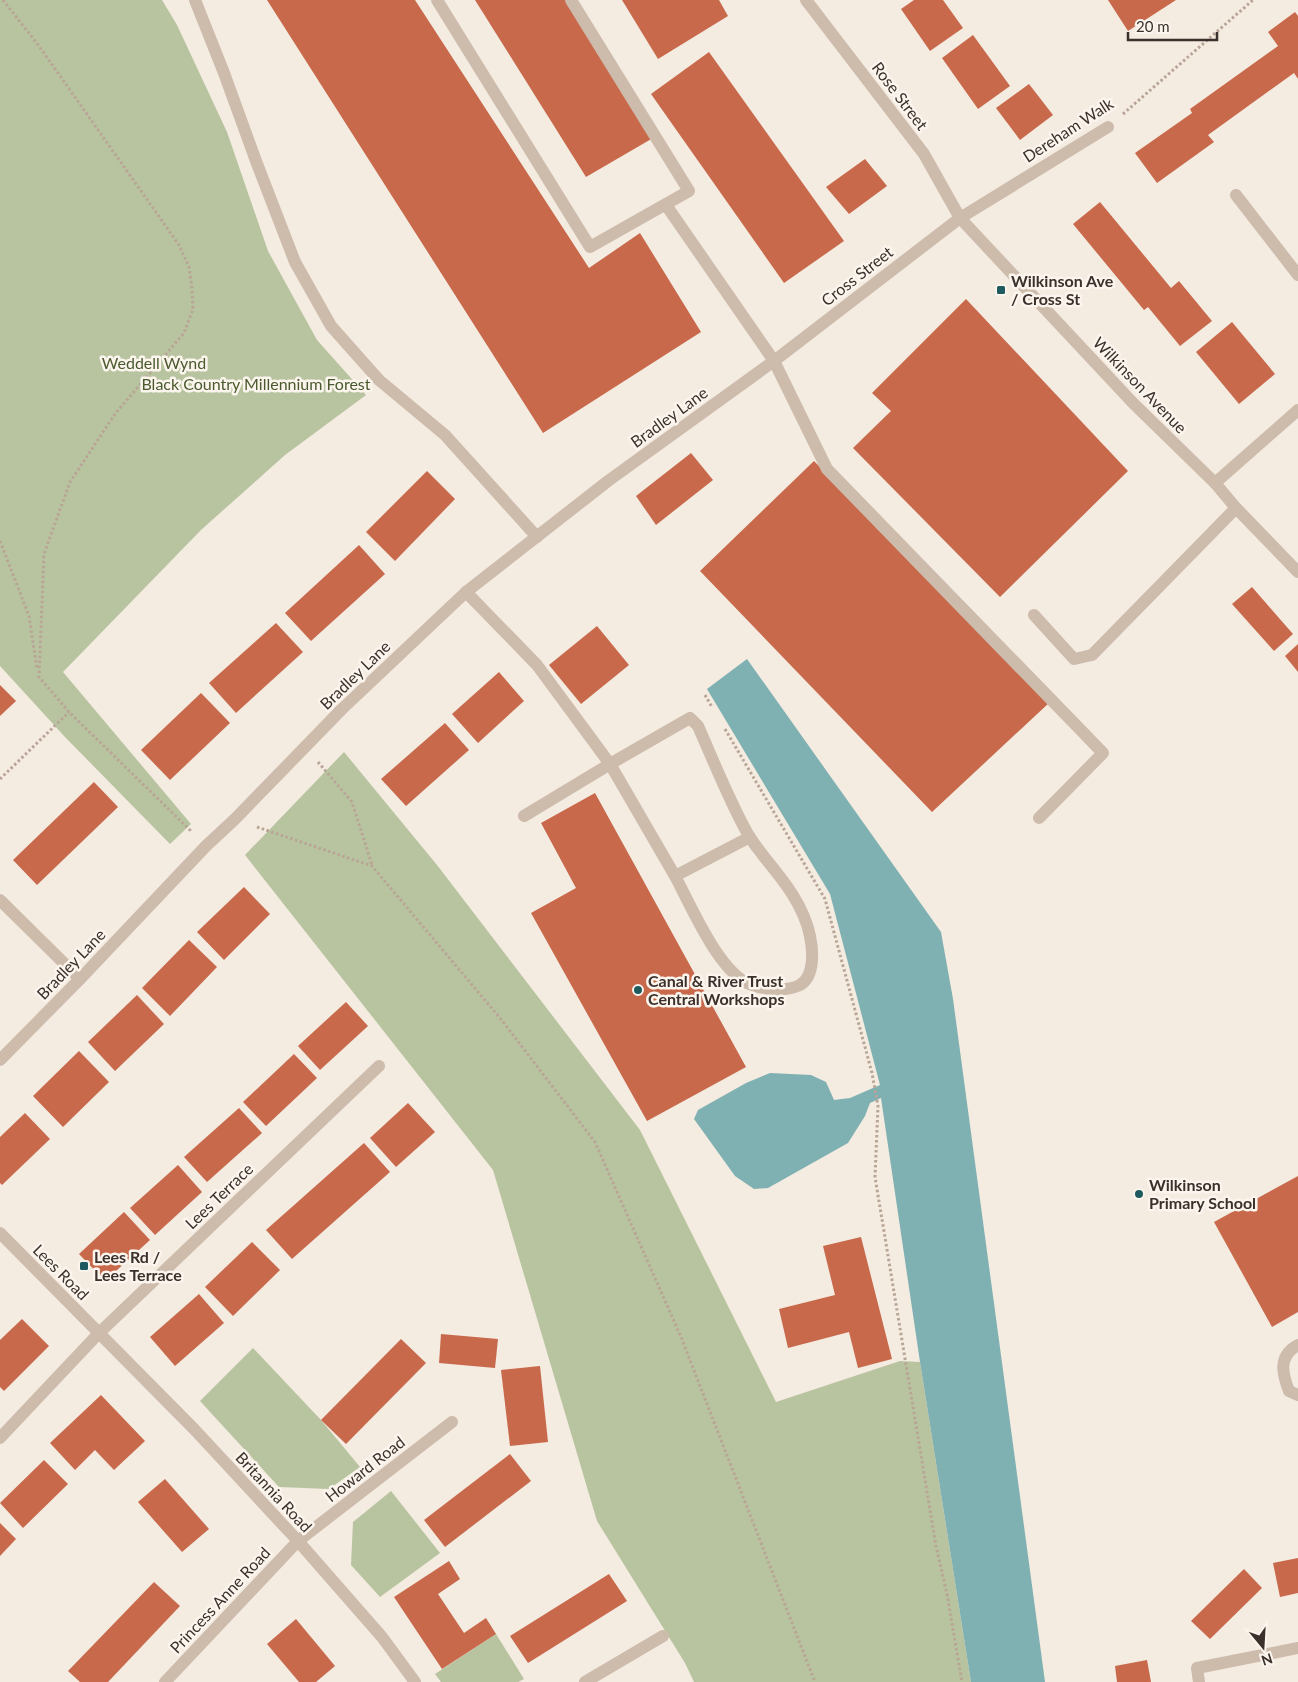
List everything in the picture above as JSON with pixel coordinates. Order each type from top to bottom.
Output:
[{"type":"street","points":[[195,0],[295,262],[331,326],[379,380],[445,435],[537,537]]},
{"type":"street","points":[[437,0],[590,248],[690,191],[571,0]]},
{"type":"street","name":"Rose Street","points":[[806,0],[924,154],[960,218]]},
{"type":"street","name":"Dereham Walk","points":[[960,218],[1108,127]]},
{"type":"street","points":[[1236,195],[1298,275]]},
{"type":"street","points":[[666,205],[774,361],[828,469],[1102,753],[1038,818]]},
{"type":"street","name":"Cross Street","points":[[774,361],[960,218]]},
{"type":"street","name":"Wilkinson Avenue","points":[[960,218],[1133,403],[1215,483],[1236,508],[1298,572]]},
{"type":"street","name":"Bradley Lane","points":[[0,1060],[206,846],[235,820],[341,710],[466,592],[608,481],[774,361]]},
{"type":"street","points":[[1215,483],[1298,410]]},
{"type":"street","points":[[1034,615],[1074,659],[1092,655],[1236,508]]},
{"type":"street","points":[[466,592],[537,665],[610,764],[675,876],[719,958],[746,983],[779,990],[792,989],[804,982],[811,970],[810,936],[797,901],[750,838],[698,726],[690,718],[610,764],[524,816]]},
{"type":"street","points":[[675,876],[750,838]]},
{"type":"street","points":[[0,900],[80,979]]},
{"type":"street","name":"Lees Terrace","points":[[0,1438],[99,1333],[379,1066]]},
{"type":"street","name":"Lees Road","points":[[0,1233],[99,1333]]},
{"type":"street","name":"Britannia Road","points":[[99,1333],[194,1429],[298,1541],[382,1637],[415,1682]]},
{"type":"street","points":[[1298,1345],[1292,1348],[1283,1361],[1282,1374],[1288,1391],[1298,1395]]},
{"type":"street","name":"Howard Road","points":[[298,1541],[452,1422]]},
{"type":"street","name":"Princess Anne Road","points":[[165,1682],[298,1541]]},
{"type":"street","points":[[585,1682],[663,1636]]},
{"type":"street","points":[[1199,1682],[1197,1668],[1298,1648]]},
{"type":"path","points":[[3,0],[38,46],[179,246],[189,267],[192,288],[193,309],[184,332],[115,414],[70,482],[44,554],[39,678]]},
{"type":"path","name":"Dereham Walk","points":[[1108,127],[1253,0]]},
{"type":"path","points":[[0,541],[29,616],[39,678],[69,712],[206,846]]},
{"type":"path","points":[[0,779],[69,712]]},
{"type":"path","points":[[306,748],[352,802],[372,866],[500,1018],[595,1142],[681,1337],[814,1682]]},
{"type":"path","points":[[235,820],[372,866]]},
{"type":"path","points":[[872,1073],[878,1106],[875,1178],[936,1546],[947,1594],[962,1682]]},
{"type":"green space","name":"Weddell Wynd","points":[[0,0],[162,0],[177,25],[227,132],[268,251],[317,340],[366,395],[285,455],[201,530],[63,672],[191,824],[170,844],[65,737],[0,666]]},
{"type":"green space","points":[[344,752],[437,865],[640,1130],[776,1402],[900,1361],[920,1362],[971,1682],[694,1682],[685,1663],[597,1521],[493,1170],[245,855]]},
{"type":"green space","points":[[253,1348],[321,1420],[360,1467],[329,1489],[279,1487],[200,1401]]},
{"type":"green space","points":[[391,1491],[440,1553],[380,1597],[351,1565],[353,1522]]},
{"type":"green space","points":[[496,1634],[524,1679],[518,1682],[441,1682],[435,1674]]},
{"type":"water","points":[[747,659],[941,932],[953,999],[1045,1682],[971,1682],[920,1362],[881,1098],[870,1103],[865,1116],[848,1143],[768,1188],[754,1189],[735,1176],[694,1119],[698,1110],[746,1083],[770,1073],[811,1075],[826,1082],[834,1100],[850,1098],[880,1085],[830,894],[707,689]]},
{"type":"building","points":[[267,0],[415,0],[589,268],[640,233],[701,332],[543,433]]},
{"type":"building","points":[[475,0],[566,0],[653,138],[586,177]]},
{"type":"building","points":[[622,0],[719,0],[728,16],[658,59]]},
{"type":"building","points":[[914,0],[943,0],[963,28],[930,51],[901,9]]},
{"type":"building","points":[[1108,0],[1176,0],[1128,31]]},
{"type":"building","points":[[1295,12],[1298,16],[1298,79],[1294,73],[1208,135],[1214,142],[1157,183],[1135,153],[1192,113],[1190,109],[1278,46],[1268,32]]},
{"type":"building","points":[[973,35],[1010,86],[978,109],[942,58]]},
{"type":"building","points":[[709,52],[844,241],[784,283],[651,94]]},
{"type":"building","points":[[1029,84],[1053,115],[1020,140],[996,108]]},
{"type":"building","points":[[865,159],[887,186],[849,214],[826,187]]},
{"type":"building","points":[[1100,202],[1171,288],[1179,281],[1212,321],[1180,346],[1148,307],[1144,310],[1073,224]]},
{"type":"building","points":[[966,299],[1128,471],[1000,597],[853,448],[891,411],[872,393]]},
{"type":"building","points":[[1232,322],[1275,374],[1239,404],[1196,352]]},
{"type":"building","points":[[691,453],[713,480],[656,525],[636,496]]},
{"type":"building","points":[[814,461],[1050,702],[932,812],[700,571]]},
{"type":"building","points":[[427,471],[455,499],[395,561],[366,532]]},
{"type":"building","points":[[359,545],[385,574],[311,641],[285,613]]},
{"type":"building","points":[[1252,587],[1293,634],[1274,651],[1232,604]]},
{"type":"building","points":[[276,623],[303,652],[236,713],[209,683]]},
{"type":"building","points":[[597,626],[629,665],[581,704],[549,665]]},
{"type":"building","points":[[1298,644],[1298,672],[1285,656]]},
{"type":"building","points":[[499,672],[524,701],[478,743],[452,714]]},
{"type":"building","points":[[0,685],[16,701],[0,716]]},
{"type":"building","points":[[201,693],[230,723],[170,780],[141,750]]},
{"type":"building","points":[[445,723],[469,750],[406,806],[381,779]]},
{"type":"building","points":[[94,782],[118,807],[37,885],[13,860]]},
{"type":"building","name":"Canal & River Trust Central Workshops","points":[[595,793],[746,1067],[647,1121],[531,913],[576,888],[541,823]]},
{"type":"building","points":[[244,887],[270,914],[224,960],[197,932]]},
{"type":"building","points":[[189,940],[217,967],[170,1016],[142,988]]},
{"type":"building","points":[[137,995],[164,1024],[115,1071],[88,1042]]},
{"type":"building","points":[[346,1002],[368,1026],[320,1070],[298,1046]]},
{"type":"building","points":[[79,1051],[109,1082],[63,1127],[33,1096]]},
{"type":"building","points":[[294,1054],[317,1078],[266,1126],[243,1102]]},
{"type":"building","points":[[408,1103],[435,1132],[396,1167],[370,1138]]},
{"type":"building","points":[[239,1108],[262,1133],[207,1182],[184,1157]]},
{"type":"building","points":[[25,1113],[50,1139],[2,1185],[0,1183],[0,1137]]},
{"type":"building","points":[[364,1143],[390,1172],[292,1259],[266,1230]]},
{"type":"building","points":[[178,1165],[202,1192],[155,1235],[130,1208]]},
{"type":"building","points":[[1298,1176],[1298,1312],[1272,1327],[1214,1222]]},
{"type":"building","points":[[124,1212],[150,1240],[105,1281],[79,1254]]},
{"type":"building","points":[[861,1237],[892,1359],[858,1368],[849,1332],[788,1348],[779,1309],[835,1295],[823,1246]]},
{"type":"building","points":[[252,1242],[280,1270],[233,1316],[205,1287]]},
{"type":"building","points":[[199,1294],[224,1323],[175,1366],[150,1337]]},
{"type":"building","points":[[22,1319],[49,1346],[4,1391],[0,1387],[0,1340]]},
{"type":"building","points":[[441,1334],[498,1339],[495,1368],[439,1363]]},
{"type":"building","points":[[401,1339],[426,1363],[346,1444],[321,1420]]},
{"type":"building","points":[[540,1366],[548,1442],[510,1446],[501,1370]]},
{"type":"building","points":[[101,1395],[145,1441],[114,1470],[95,1450],[75,1470],[50,1443]]},
{"type":"building","points":[[510,1454],[531,1481],[445,1547],[424,1520]]},
{"type":"building","points":[[44,1460],[68,1484],[23,1528],[0,1503]]},
{"type":"building","points":[[165,1479],[209,1529],[182,1552],[138,1502]]},
{"type":"building","points":[[0,1523],[16,1539],[0,1556]]},
{"type":"building","points":[[1298,1558],[1298,1593],[1280,1597],[1273,1563]]},
{"type":"building","points":[[449,1561],[460,1579],[438,1594],[464,1633],[486,1618],[496,1634],[442,1669],[394,1597]]},
{"type":"building","points":[[1244,1569],[1262,1588],[1210,1639],[1191,1621]]},
{"type":"building","points":[[609,1574],[627,1601],[528,1663],[510,1636]]},
{"type":"building","points":[[154,1582],[180,1606],[108,1682],[80,1682],[68,1671]]},
{"type":"building","points":[[296,1619],[335,1666],[316,1682],[299,1682],[267,1644]]},
{"type":"building","points":[[1147,1660],[1151,1682],[1117,1682],[1115,1666]]},
{"type":"place","name":"Wilkinson Ave / Cross St","points":[[1001,290]]},
{"type":"place","name":"Canal & River Trust Central Workshops","points":[[638,990]]},
{"type":"place","name":"Wilkinson Primary School","points":[[1139,1194]]},
{"type":"place","name":"Lees Rd / Lees Terrace","points":[[84,1266]]},
{"type":"park label","name":"Black Country Millennium Forest","points":[[256,384]]}]
